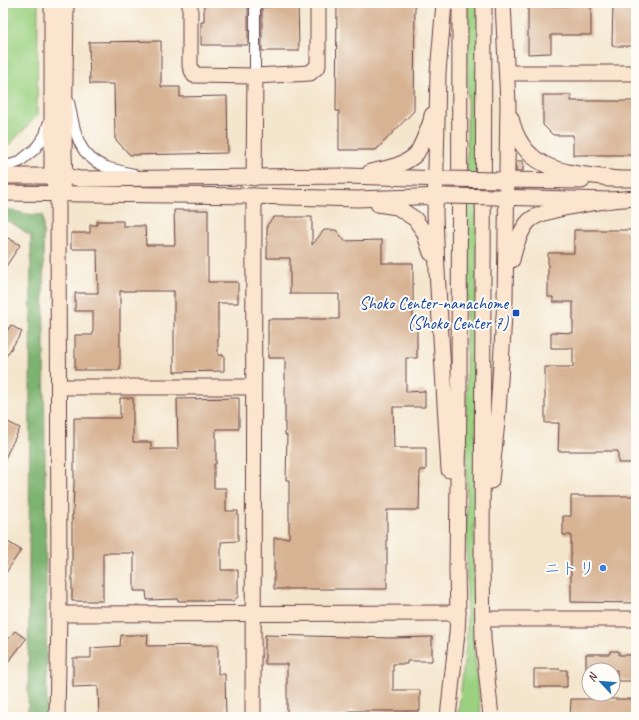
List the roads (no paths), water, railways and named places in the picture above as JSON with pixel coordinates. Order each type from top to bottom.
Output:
[{"type":"street","points":[[52,3],[51,109],[59,176]]},
{"type":"street","points":[[57,717],[59,614],[58,193],[59,176],[64,154],[66,3]]},
{"type":"street","points":[[190,3],[190,66],[194,74],[255,76],[310,73],[318,66],[318,3]]},
{"type":"street","points":[[254,178],[255,3]]},
{"type":"street","points":[[348,176],[384,170],[404,162],[416,154],[431,121],[438,73],[444,3]]},
{"type":"street","points":[[448,717],[458,613],[460,3]]},
{"type":"street","points":[[484,3],[482,562],[484,639],[491,716]]},
{"type":"street","points":[[503,3],[508,103],[502,180],[506,300]]},
{"type":"street","points":[[438,73],[441,196],[437,271],[445,414],[457,571]]},
{"type":"street","points":[[506,73],[636,73]]},
{"type":"street","points":[[65,81],[76,137],[86,155],[104,166],[145,178]]},
{"type":"street","points":[[508,103],[513,126],[526,151],[542,164],[561,170],[618,179]]},
{"type":"street","points":[[3,167],[19,162],[35,149],[45,135],[51,109]]},
{"type":"street","points":[[3,176],[59,176],[80,179],[348,176],[441,180],[572,181],[636,179]]},
{"type":"street","points":[[3,193],[254,196],[357,199],[441,196],[612,200]]},
{"type":"street","points":[[253,717],[254,196]]},
{"type":"street","points":[[482,562],[498,412],[506,300],[516,244],[529,221],[546,212],[612,200],[636,198]]},
{"type":"street","points":[[357,199],[397,207],[415,219],[424,232],[437,271]]},
{"type":"street","points":[[59,387],[253,387]]},
{"type":"street","points":[[59,614],[458,613]]},
{"type":"street","points":[[483,619],[636,619]]},
{"type":"place","name":"Shoko Center-nanachome (Shoko Center 7)","points":[[516,313]]},
{"type":"place","name":"ニトリ","points":[[603,568]]}]
